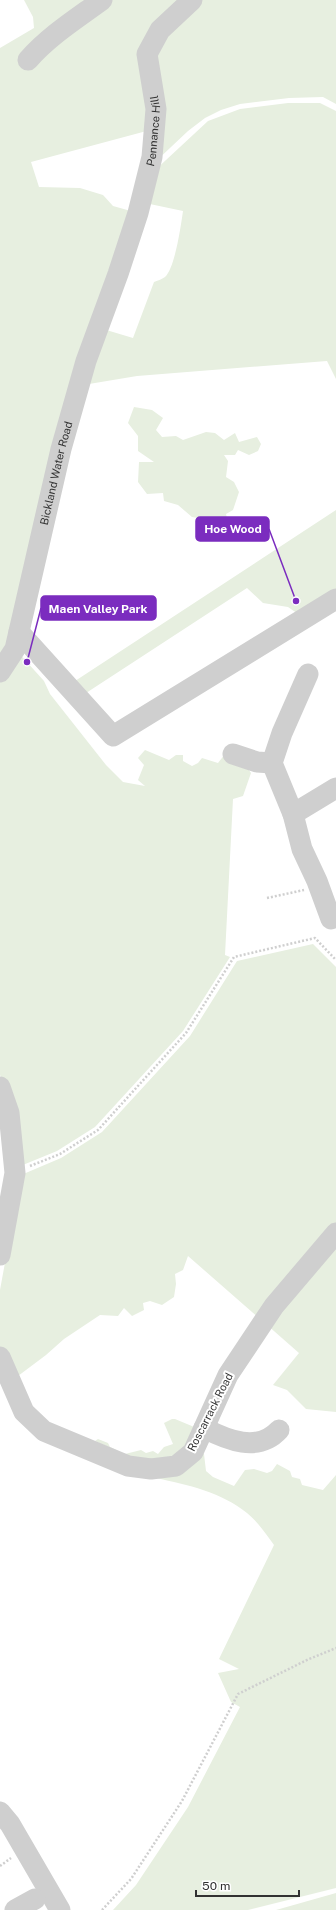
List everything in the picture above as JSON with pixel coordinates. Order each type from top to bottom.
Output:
[{"type":"street","points":[[28,60],[38,48],[57,32],[102,0]]},
{"type":"street","name":"Pennance Hill","points":[[118,274],[138,212],[152,157],[156,110],[147,54],[160,30],[192,0]]},
{"type":"street","name":"Bickland Water Road","points":[[0,672],[15,648],[61,449],[86,361],[118,274]]},
{"type":"street","points":[[19,632],[113,736],[336,599]]},
{"type":"street","points":[[308,674],[282,733],[272,763],[293,814],[302,849],[320,889],[331,919]]},
{"type":"street","points":[[233,754],[257,762],[272,763]]},
{"type":"street","points":[[293,814],[336,788]]},
{"type":"street","points":[[0,1087],[9,1113],[15,1173],[0,1255]]},
{"type":"street","name":"Roscarrack Road","points":[[0,1357],[24,1412],[44,1431],[128,1466],[151,1469],[176,1466],[193,1452],[228,1374],[274,1306],[336,1233]]},
{"type":"street","points":[[204,1428],[230,1440],[247,1443],[260,1442],[272,1437],[279,1430]]},
{"type":"street","points":[[0,1812],[10,1824],[60,1910]]},
{"type":"street","points":[[15,1910],[35,1899]]},
{"type":"path","points":[[267,898],[297,891],[320,889]]},
{"type":"path","points":[[15,1173],[60,1154],[98,1130],[186,1033],[234,957],[315,938],[336,960]]},
{"type":"path","points":[[102,1910],[131,1879],[182,1801],[238,1694],[309,1659],[336,1648]]},
{"type":"path","points":[[0,1866],[12,1857],[15,1862]]},
{"type":"green space","points":[[24,0],[192,0],[147,54],[154,129],[31,162],[39,187],[80,188],[103,195],[113,206],[138,213],[0,665],[0,48],[34,28],[33,17]]},
{"type":"green space","points":[[197,0],[336,0],[336,104],[323,97],[289,98],[240,104],[221,110],[205,118],[188,131],[153,164],[151,54]]},
{"type":"green space","points":[[288,103],[320,103],[336,111],[336,379],[327,361],[137,376],[83,385],[103,329],[133,338],[154,282],[165,277],[169,272],[175,256],[183,211],[145,203],[152,173],[208,121],[240,109]]},
{"type":"green space","points":[[134,407],[152,410],[163,418],[156,430],[162,437],[176,436],[183,440],[206,432],[215,433],[224,440],[235,433],[239,442],[257,437],[261,444],[258,451],[249,455],[238,450],[235,455],[224,455],[228,461],[226,477],[234,482],[239,492],[233,510],[226,514],[228,522],[216,526],[210,520],[192,517],[178,505],[164,501],[163,493],[147,494],[138,482],[139,462],[154,462],[138,451],[138,436],[128,423]]},
{"type":"green space","points":[[336,510],[336,598],[304,618],[288,607],[263,603],[247,588],[83,695],[72,683]]},
{"type":"green space","points":[[16,650],[44,681],[50,694],[106,765],[123,782],[145,786],[138,780],[144,765],[138,758],[145,750],[169,760],[176,755],[183,755],[183,761],[192,766],[198,763],[202,758],[218,763],[225,754],[244,763],[251,773],[243,796],[233,799],[225,955],[230,957],[183,1031],[95,1127],[57,1151],[18,1167],[4,1084],[0,1075],[0,677]]},
{"type":"green space","points":[[313,944],[336,967],[336,1224],[260,1319],[188,1256],[183,1270],[175,1274],[176,1284],[174,1297],[162,1305],[150,1301],[143,1303],[144,1310],[132,1316],[124,1308],[118,1316],[100,1315],[64,1339],[46,1355],[14,1379],[0,1347],[0,1290],[21,1175],[61,1158],[102,1132],[190,1036],[237,961]]},
{"type":"green space","points":[[336,1243],[336,1412],[306,1409],[287,1390],[273,1385],[299,1353],[266,1324]]},
{"type":"green space","points":[[172,1419],[199,1429],[191,1448],[151,1466],[95,1441],[98,1439],[108,1443],[110,1447],[125,1454],[141,1450],[146,1453],[153,1451],[158,1454],[164,1447],[173,1444],[164,1423]]},
{"type":"green space","points":[[197,1450],[204,1454],[206,1471],[213,1477],[234,1486],[245,1470],[254,1469],[267,1473],[272,1471],[277,1464],[290,1471],[292,1477],[300,1479],[302,1485],[323,1490],[336,1475],[336,1888],[248,1910],[113,1910],[136,1885],[188,1807],[240,1707],[231,1702],[218,1673],[239,1669],[219,1659],[274,1545],[262,1528],[247,1513],[237,1506],[204,1490],[156,1478]]},
{"type":"green space","points":[[336,1893],[336,1910],[276,1910]]},
{"type":"place","name":"Hoe Wood","points":[[296,601]]},
{"type":"place","name":"Maen Valley Park","points":[[27,662]]}]
